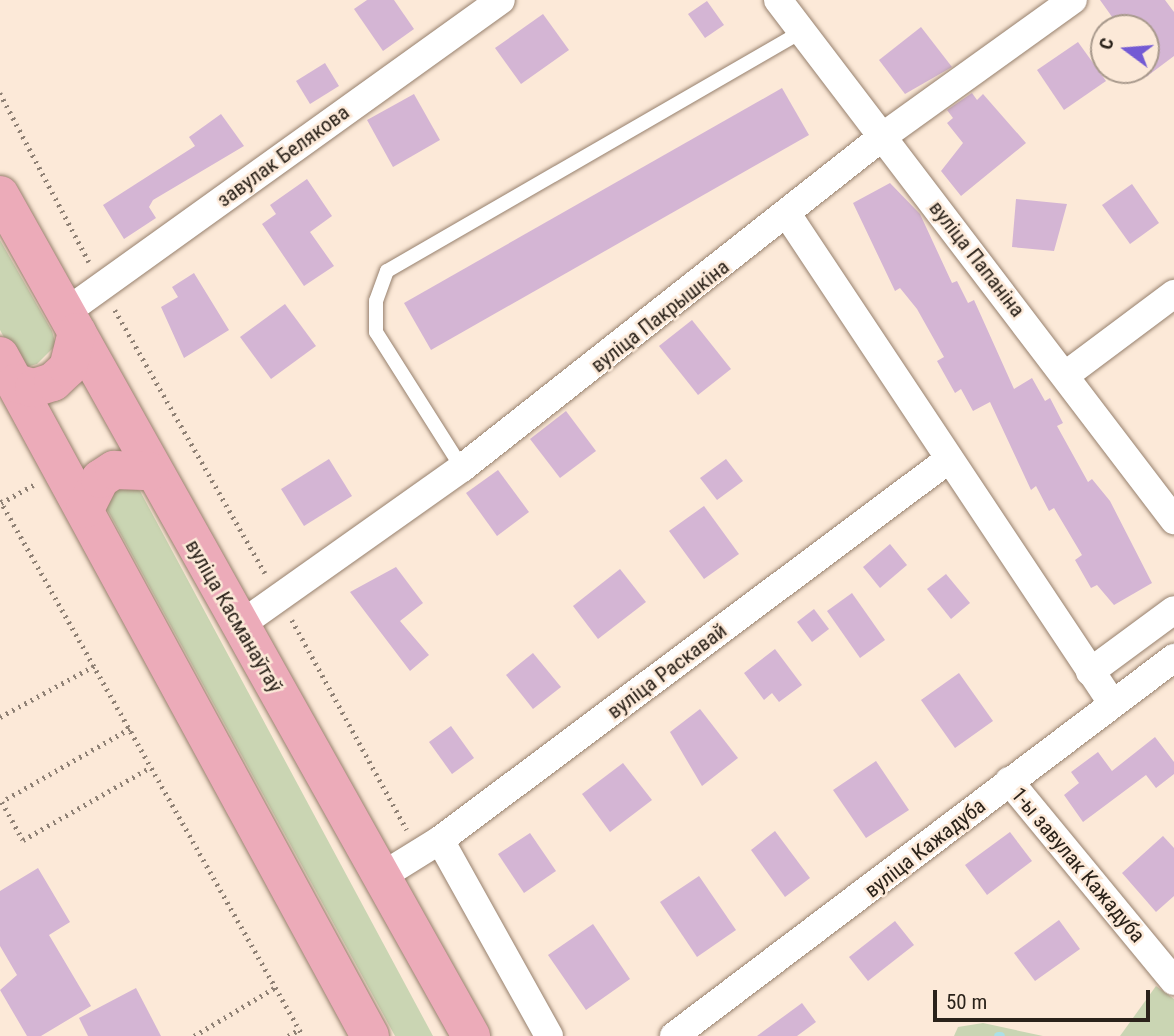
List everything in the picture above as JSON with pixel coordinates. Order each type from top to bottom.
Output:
[{"type":"main road","name":"вуліца Касманаўтаў","points":[[0,195],[150,471],[240,625],[471,1036]]},
{"type":"main road","points":[[8,369],[34,388],[53,382],[68,368],[71,322]]},
{"type":"main road","points":[[8,369],[370,1036]]},
{"type":"main road","points":[[85,509],[100,479],[114,470],[150,471]]},
{"type":"street","name":"завулак Белякова","points":[[71,322],[101,286],[501,0]]},
{"type":"street","name":"вуліца Папаніна","points":[[778,0],[1068,374],[1174,520]]},
{"type":"street","name":"вуліца Пакрышкіна","points":[[240,625],[281,600],[462,468],[789,217],[882,137],[1073,0]]},
{"type":"street","points":[[789,217],[1112,703]]},
{"type":"street","points":[[1068,374],[1174,294]]},
{"type":"street","name":"вуліца Раскавай","points":[[382,876],[430,846],[948,460]]},
{"type":"street","points":[[1090,672],[1174,610]]},
{"type":"street","name":"вуліца Кажадуба","points":[[674,1036],[785,958],[1009,781],[1174,658]]},
{"type":"street","name":"1-ы завулак Кажадуба","points":[[1009,781],[1174,981]]},
{"type":"street","points":[[430,846],[549,1036]]},
{"type":"lane","points":[[462,468],[376,332],[376,301],[387,271],[802,31]]},
{"type":"path","points":[[0,93],[101,286],[281,600],[430,846]]},
{"type":"path","points":[[1,502],[303,1036]]},
{"type":"path","points":[[0,717],[94,666]]},
{"type":"path","points":[[130,729],[2,802],[23,841],[151,767]]},
{"type":"path","points":[[194,1036],[276,987]]},
{"type":"path","points":[[288,1036],[300,1029]]},
{"type":"green space","points":[[0,240],[52,331],[56,345],[37,364],[26,367],[16,359],[0,330]]},
{"type":"green space","points":[[125,484],[140,491],[433,1036],[395,1036],[107,509],[106,499]]},
{"type":"green space","points":[[1156,986],[1174,999],[1174,1036],[1120,1036]]},
{"type":"green space","points":[[983,1023],[1043,1036],[954,1036],[958,1027]]},
{"type":"building","points":[[367,0],[394,0],[414,29],[383,51],[354,9]]},
{"type":"building","points":[[1100,0],[1165,0],[1174,12],[1174,56],[1160,66],[1160,14],[1110,14]]},
{"type":"building","points":[[707,1],[724,25],[705,38],[688,14]]},
{"type":"building","points":[[543,14],[569,50],[521,84],[495,48]]},
{"type":"building","points":[[921,27],[952,67],[905,94],[879,60]]},
{"type":"building","points":[[1078,42],[1090,59],[1090,84],[1102,84],[1064,110],[1037,70]]},
{"type":"building","points":[[325,63],[339,86],[310,104],[296,81]]},
{"type":"building","points":[[782,88],[809,135],[431,350],[404,303]]},
{"type":"building","points":[[972,93],[977,100],[983,94],[1026,143],[961,196],[941,171],[963,143],[947,123],[953,118],[947,110]]},
{"type":"building","points":[[414,94],[440,140],[393,167],[367,120]]},
{"type":"building","points":[[221,114],[244,146],[153,200],[149,207],[156,218],[124,239],[103,205],[195,146],[189,137]]},
{"type":"building","points":[[307,179],[332,216],[310,232],[334,266],[304,286],[262,224],[276,214],[270,205]]},
{"type":"building","points":[[890,183],[920,214],[952,283],[957,281],[968,303],[974,300],[1014,389],[1032,378],[1045,401],[1050,398],[1063,423],[1057,426],[1088,482],[1092,479],[1110,501],[1152,583],[1114,605],[1097,585],[1091,588],[1075,560],[1082,555],[1054,508],[1049,511],[1036,486],[1031,490],[990,402],[973,411],[961,389],[955,393],[937,361],[944,357],[917,309],[900,288],[895,291],[853,203]]},
{"type":"building","points":[[1132,184],[1159,223],[1130,244],[1102,205]]},
{"type":"building","points":[[1016,199],[1067,204],[1054,251],[1012,247]]},
{"type":"building","points":[[194,273],[229,330],[184,358],[161,307],[178,297],[172,287]]},
{"type":"building","points":[[285,304],[316,346],[271,379],[240,337]]},
{"type":"building","points":[[692,320],[731,369],[698,395],[659,346]]},
{"type":"building","points":[[566,411],[596,451],[560,478],[530,439]]},
{"type":"building","points":[[329,459],[352,496],[304,526],[281,489]]},
{"type":"building","points":[[726,459],[743,481],[717,500],[700,478]]},
{"type":"building","points":[[498,470],[529,512],[497,536],[466,493]]},
{"type":"building","points":[[704,506],[739,554],[704,579],[669,531]]},
{"type":"building","points":[[890,544],[907,565],[880,588],[863,567]]},
{"type":"building","points":[[396,567],[423,603],[400,621],[429,655],[410,671],[350,592]]},
{"type":"building","points":[[620,569],[646,602],[598,639],[573,606]]},
{"type":"building","points":[[946,574],[970,603],[951,619],[927,589]]},
{"type":"building","points":[[852,593],[885,640],[860,658],[827,611]]},
{"type":"building","points":[[814,609],[829,629],[812,642],[797,622]]},
{"type":"building","points":[[775,649],[802,685],[779,702],[772,693],[764,700],[744,673]]},
{"type":"building","points":[[533,653],[561,687],[533,709],[506,675]]},
{"type":"building","points":[[959,673],[993,721],[955,748],[921,700]]},
{"type":"building","points":[[700,709],[738,758],[702,786],[670,732]]},
{"type":"building","points":[[451,726],[474,758],[452,774],[429,742]]},
{"type":"building","points":[[1155,737],[1174,762],[1174,774],[1156,788],[1146,775],[1083,822],[1064,795],[1079,783],[1071,772],[1098,752],[1112,771]]},
{"type":"building","points":[[876,761],[909,810],[866,838],[833,790]]},
{"type":"building","points":[[623,763],[652,800],[610,832],[582,794]]},
{"type":"building","points":[[775,831],[810,878],[785,897],[751,850]]},
{"type":"building","points":[[1010,832],[1032,861],[987,895],[965,865]]},
{"type":"building","points":[[530,833],[556,871],[524,893],[498,854]]},
{"type":"building","points":[[1163,836],[1174,848],[1174,896],[1156,912],[1122,873]]},
{"type":"building","points":[[38,868],[70,922],[49,935],[91,1006],[41,1036],[27,1036],[0,990],[17,975],[0,946],[0,891]]},
{"type":"building","points":[[699,876],[736,930],[697,957],[660,902]]},
{"type":"building","points":[[1059,920],[1080,949],[1035,981],[1014,953]]},
{"type":"building","points":[[895,921],[914,945],[868,981],[849,957]]},
{"type":"building","points":[[593,924],[630,979],[586,1010],[548,955]]},
{"type":"building","points":[[136,988],[161,1036],[88,1036],[79,1018]]},
{"type":"building","points":[[802,1003],[816,1022],[797,1036],[757,1036]]}]
